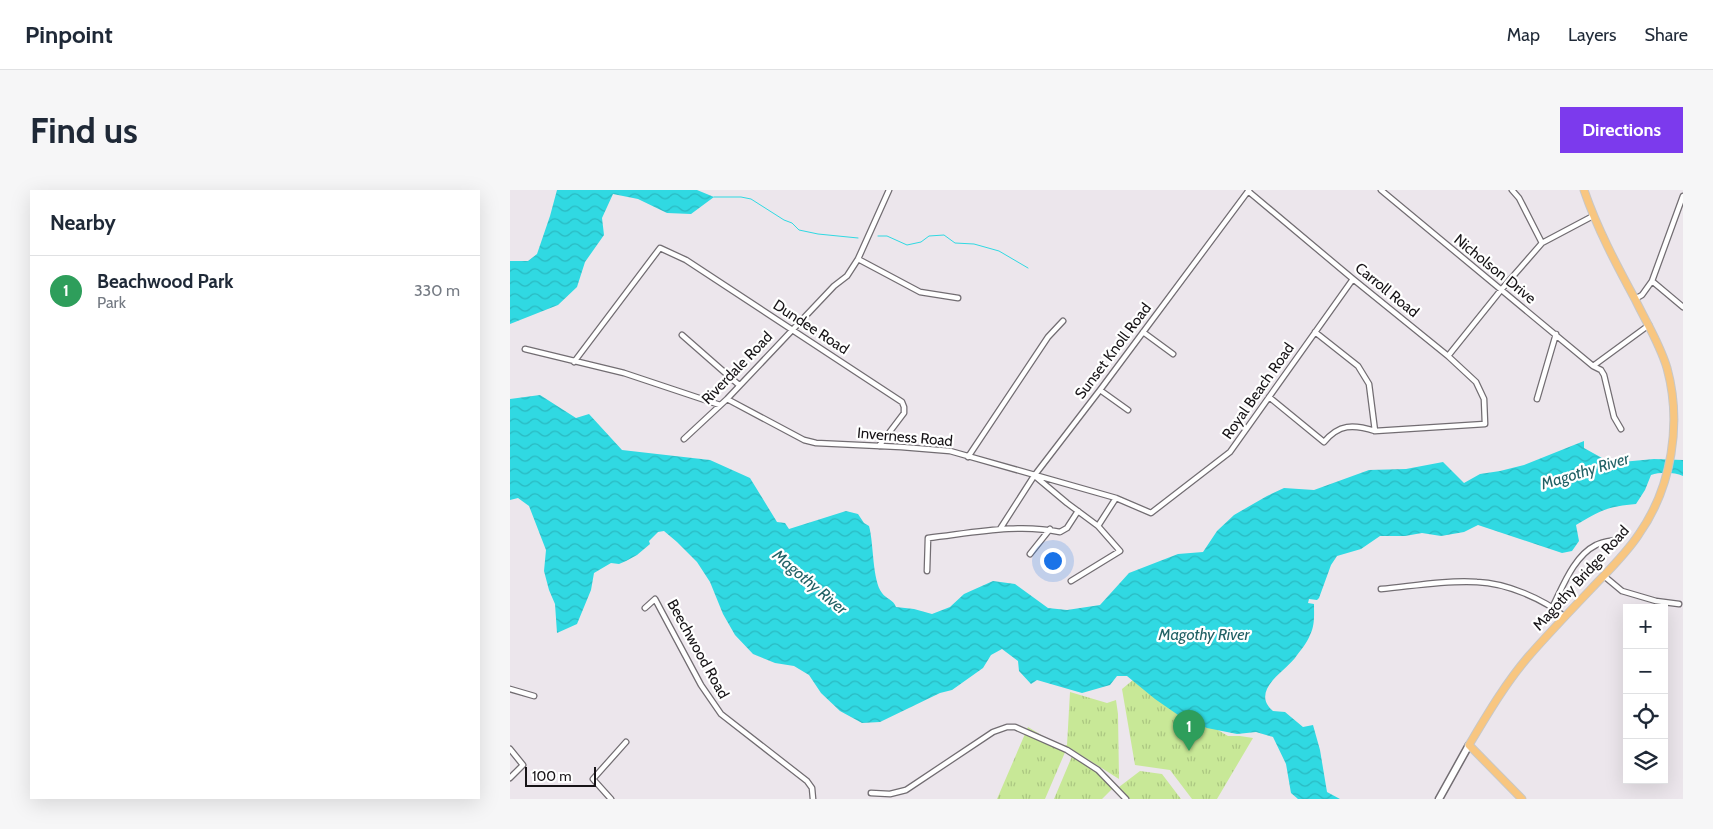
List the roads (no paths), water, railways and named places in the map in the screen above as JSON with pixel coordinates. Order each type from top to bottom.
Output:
[{"type":"main road","name":"Magothy Bridge Road","points":[[1439,799],[1493,706],[1526,658],[1604,576],[1640,533],[1656,504],[1666,478],[1674,422],[1671,384],[1666,366],[1649,325],[1593,216],[1584,190]]},
{"type":"main road","points":[[1469,746],[1522,799]]},
{"type":"street","name":"Riverdale Road","points":[[684,439],[727,399],[738,385],[846,276],[858,259],[889,190]]},
{"type":"street","name":"Carroll Road","points":[[1249,190],[1353,279],[1448,356],[1476,382],[1484,399],[1485,424],[1375,431]]},
{"type":"street","name":"Sunset Knoll Road","points":[[1000,529],[1034,476],[1249,190]]},
{"type":"street","name":"Nicholson Drive","points":[[1381,190],[1593,366],[1601,370],[1604,375],[1614,417],[1621,429]]},
{"type":"street","points":[[1512,190],[1519,198],[1542,243]]},
{"type":"street","points":[[1635,299],[1642,295],[1652,281],[1683,196]]},
{"type":"street","points":[[1448,356],[1542,243],[1593,216]]},
{"type":"street","name":"Dundee Road","points":[[574,362],[660,248],[686,260],[902,402],[904,413],[879,446]]},
{"type":"street","points":[[858,259],[920,292],[958,298]]},
{"type":"street","name":"Royal Beach Road","points":[[1116,498],[1151,513],[1230,452],[1353,279]]},
{"type":"street","points":[[1652,281],[1683,307]]},
{"type":"street","points":[[968,456],[1048,337],[1064,321]]},
{"type":"street","points":[[1593,366],[1649,325]]},
{"type":"street","points":[[1143,332],[1173,354]]},
{"type":"street","points":[[1269,397],[1324,442],[1331,434],[1345,427],[1360,426],[1375,431],[1369,384],[1358,366],[1315,332]]},
{"type":"street","points":[[682,334],[738,385]]},
{"type":"street","points":[[1537,399],[1556,334]]},
{"type":"street","points":[[525,350],[624,373],[720,405]]},
{"type":"street","points":[[1100,390],[1128,410]]},
{"type":"street","name":"Inverness Road","points":[[727,399],[804,440],[826,445],[879,446],[950,451],[1116,498]]},
{"type":"street","points":[[1034,476],[1098,526],[1120,551],[1071,581]]},
{"type":"street","points":[[1098,526],[1116,498]]},
{"type":"street","points":[[927,571],[928,538],[1000,529],[1050,529],[1060,532],[1064,531],[1078,511]]},
{"type":"street","points":[[1030,554],[1050,529]]},
{"type":"street","points":[[1552,606],[1573,568],[1585,553],[1596,544],[1615,540]]},
{"type":"street","points":[[1604,576],[1622,591],[1656,601],[1679,604]]},
{"type":"street","points":[[1381,589],[1479,582],[1498,585],[1528,595],[1552,606],[1565,617]]},
{"type":"street","name":"Beechwood Road","points":[[644,608],[656,600],[701,685],[720,714],[807,781],[812,788],[813,799]]},
{"type":"street","points":[[510,689],[534,696]]},
{"type":"street","points":[[871,793],[890,794],[906,790],[993,732],[1016,726],[1067,750],[1098,770],[1126,799]]},
{"type":"street","points":[[612,799],[593,779],[626,742]]},
{"type":"street","points":[[510,749],[522,765],[510,778]]},
{"type":"water","points":[[557,190],[697,190],[714,197],[691,214],[667,213],[638,199],[613,194],[602,218],[604,235],[585,262],[577,287],[558,305],[510,324],[510,261],[528,261],[537,254]]},
{"type":"water","name":"Magothy River","points":[[540,395],[576,418],[589,414],[622,450],[710,460],[750,478],[777,522],[785,523],[789,529],[846,511],[858,514],[864,523],[869,526],[876,580],[882,593],[896,607],[932,614],[950,607],[964,594],[993,581],[1015,584],[1048,608],[1067,610],[1100,605],[1129,573],[1178,554],[1203,552],[1217,531],[1234,515],[1267,496],[1284,488],[1314,490],[1369,470],[1406,469],[1443,462],[1464,483],[1480,474],[1524,465],[1584,441],[1584,448],[1611,463],[1654,459],[1683,460],[1683,476],[1667,473],[1651,475],[1645,490],[1636,504],[1605,510],[1576,525],[1579,541],[1572,551],[1562,553],[1478,525],[1464,532],[1441,536],[1422,533],[1405,536],[1380,536],[1361,549],[1337,556],[1331,565],[1319,598],[1317,600],[1309,599],[1308,603],[1314,604],[1314,616],[1309,638],[1295,658],[1271,682],[1265,696],[1267,704],[1273,711],[1285,712],[1303,727],[1313,725],[1320,750],[1327,792],[1340,799],[1298,799],[1291,793],[1286,764],[1273,737],[1256,732],[1237,734],[1207,728],[1181,717],[1127,676],[1117,676],[1110,685],[1082,693],[1037,680],[1031,684],[1019,671],[1018,661],[1002,649],[991,655],[983,668],[952,690],[940,693],[880,722],[862,723],[840,711],[821,693],[809,675],[794,666],[775,663],[753,654],[735,635],[723,614],[710,582],[697,562],[664,531],[658,532],[649,541],[650,544],[637,555],[619,564],[611,563],[594,573],[591,590],[577,624],[557,633],[555,604],[544,571],[546,550],[529,506],[518,498],[510,500],[510,399]]},
{"type":"waterway","points":[[714,197],[751,199],[792,223],[799,230],[858,238]]},
{"type":"waterway","points":[[878,236],[887,236],[907,245],[921,242],[929,236],[944,235],[955,243],[974,244],[999,251],[1028,268]]},
{"type":"place","name":"Beachwood Park","points":[[1189,751]]}]
